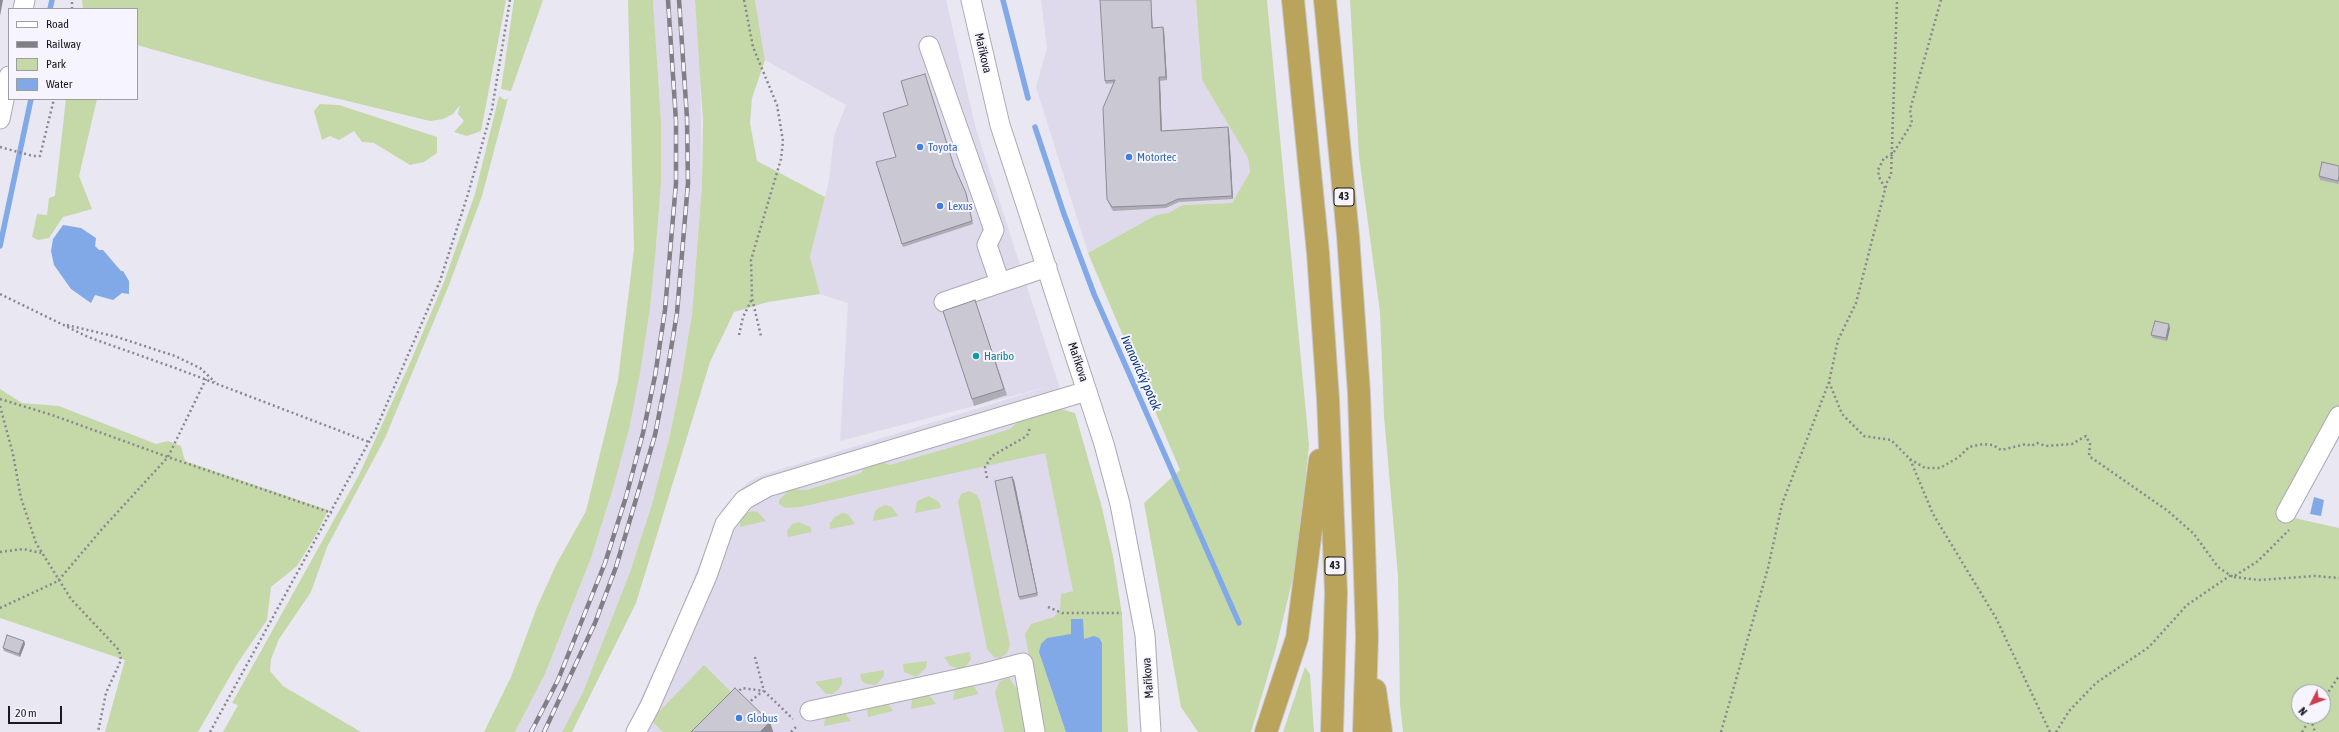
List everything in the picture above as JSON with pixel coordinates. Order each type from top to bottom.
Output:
[{"type":"highway","name":"43","points":[[1293,0],[1318,253],[1328,399],[1336,592],[1332,732]]},
{"type":"highway","name":"43","points":[[1325,0],[1348,236],[1359,386],[1367,637],[1364,732]]},
{"type":"highway","points":[[1266,732],[1297,638],[1328,399]]},
{"type":"highway","points":[[1367,637],[1381,732]]},
{"type":"street","name":"Maříkova","points":[[971,0],[1000,126],[1104,444],[1120,504],[1143,627],[1149,676],[1152,732]]},
{"type":"street","points":[[929,46],[994,230],[987,245],[1000,283]]},
{"type":"street","points":[[0,119],[8,81]]},
{"type":"street","points":[[944,302],[1047,267]]},
{"type":"street","points":[[636,732],[650,706],[707,576],[725,524],[744,500],[767,487],[1087,391]]},
{"type":"street","points":[[2289,520],[2339,416]]},
{"type":"street","points":[[804,717],[1023,663],[1035,732]]},
{"type":"path","points":[[210,732],[332,513],[369,442],[440,281],[468,194],[492,109],[510,0]]},
{"type":"path","points":[[744,0],[753,47],[777,105],[783,141],[781,159],[751,260],[752,298],[761,336]]},
{"type":"path","points":[[1720,732],[1768,568],[1782,504],[1829,382],[1838,340],[1856,303],[1891,175],[1892,99],[1897,0]]},
{"type":"path","points":[[1886,189],[1878,177],[1878,170],[1884,158],[1892,155],[1912,123],[1910,110],[1941,0]]},
{"type":"path","points":[[0,147],[40,156],[54,100]]},
{"type":"path","points":[[0,294],[88,337],[369,442]]},
{"type":"path","points":[[739,335],[743,317],[752,298]]},
{"type":"path","points":[[62,324],[117,337],[174,356],[200,368],[217,384]]},
{"type":"path","points":[[0,608],[58,581],[102,529],[168,457],[206,380]]},
{"type":"path","points":[[1829,382],[1842,414],[1864,436],[1892,440],[1910,459],[1926,468],[1940,468],[1959,457],[1969,447],[1982,444],[1993,445],[2002,450],[2026,444],[2031,446],[2037,443],[2046,446],[2072,444],[2086,436],[2090,444],[2089,456],[2168,511],[2194,534],[2218,567],[2232,576],[2259,580],[2315,576],[2339,578]]},
{"type":"path","points":[[0,399],[52,415],[168,457],[332,513]]},
{"type":"path","points":[[987,478],[985,467],[992,456],[1026,436],[1041,404]]},
{"type":"path","points":[[0,406],[21,498],[36,543],[58,581],[71,599],[119,650],[121,660],[106,693],[98,732]]},
{"type":"path","points":[[1910,459],[1933,514],[1996,618],[2050,732]]},
{"type":"path","points":[[2056,732],[2069,711],[2096,683],[2149,647],[2187,605],[2258,561],[2289,520]]},
{"type":"path","points":[[0,552],[24,549],[42,553]]},
{"type":"path","points":[[1048,607],[1062,613],[1124,613]]},
{"type":"path","points":[[755,657],[764,691]]},
{"type":"path","points":[[2331,688],[2339,676]]},
{"type":"path","points":[[731,699],[742,688],[764,691],[804,717]]},
{"type":"path","points":[[746,705],[764,691]]},
{"type":"shaded area","points":[[653,0],[695,0],[700,53],[702,184],[692,314],[681,381],[669,439],[652,504],[630,572],[583,692],[562,732],[515,732],[545,674],[591,558],[612,492],[656,246],[661,182],[661,121]]},
{"type":"shaded area","points":[[755,0],[946,0],[976,129],[1086,469],[1117,609],[1029,626],[1026,634],[1042,732],[625,732],[671,634],[722,509],[748,482],[762,475],[1047,387],[840,441],[848,303],[820,294],[810,257],[829,180],[834,136],[846,105],[765,60]]},
{"type":"shaded area","points":[[1041,0],[1196,0],[1202,80],[1248,158],[1250,172],[1232,203],[1183,205],[1168,213],[1156,215],[1088,253],[1036,87],[1047,48]]},
{"type":"green space","points":[[82,0],[506,0],[481,131],[467,136],[454,132],[464,121],[458,114],[460,105],[453,114],[443,119],[430,121],[269,82],[138,45],[138,8],[83,8]]},
{"type":"green space","points":[[514,0],[543,0],[511,91],[501,89]]},
{"type":"green space","points":[[628,0],[653,0],[661,121],[661,182],[650,308],[640,373],[629,429],[612,492],[591,558],[545,674],[515,732],[484,732],[511,677],[537,607],[556,565],[586,511],[618,380],[634,249]]},
{"type":"green space","points":[[695,0],[755,0],[765,60],[752,98],[750,123],[757,161],[825,197],[810,257],[820,294],[768,302],[734,312],[710,362],[636,603],[572,732],[562,732],[583,692],[630,572],[652,504],[669,439],[681,381],[692,314],[702,184],[703,121]]},
{"type":"green space","points":[[1196,0],[1267,0],[1309,445],[1297,561],[1276,648],[1251,732],[1198,732],[1181,707],[1144,503],[1180,470],[1088,253],[1156,215],[1168,213],[1183,205],[1232,203],[1250,172],[1248,158],[1202,80]]},
{"type":"green space","points":[[1350,0],[2339,0],[2339,406],[2281,515],[2339,528],[2339,732],[1403,732],[1400,704],[1398,576],[1384,416],[1380,312],[1359,156]]},
{"type":"green space","points":[[499,96],[505,100],[508,98],[482,196],[449,285],[385,438],[327,547],[311,592],[279,639],[271,659],[270,671],[283,686],[361,732],[223,732],[238,705],[232,703],[359,475],[410,363],[444,282],[475,194]]},
{"type":"green space","points":[[66,100],[97,100],[79,176],[92,209],[63,217],[49,238],[38,240],[32,237],[37,214],[47,215],[49,198],[55,196]]},
{"type":"green space","points":[[320,104],[339,105],[437,137],[437,153],[424,162],[410,165],[374,143],[362,142],[354,131],[339,140],[330,136],[322,140],[314,111]]},
{"type":"green space","points":[[0,389],[22,403],[59,406],[156,444],[168,441],[181,446],[185,461],[328,510],[317,533],[297,566],[271,587],[267,620],[237,664],[198,732],[105,732],[125,660],[0,618]]},
{"type":"green space","points":[[1056,408],[1075,413],[1101,504],[1113,556],[1122,615],[1128,732],[1043,732],[1025,634],[1031,624],[1054,617],[1060,610],[1061,594],[1073,591],[1045,453],[800,507],[785,508],[779,504],[779,500],[790,489],[806,490],[861,473],[864,467],[880,461],[890,465],[952,447],[1010,429],[1024,416]]},
{"type":"green space","points":[[969,491],[977,495],[980,501],[1010,645],[1007,653],[1000,658],[994,657],[987,649],[958,502],[961,494]]},
{"type":"green space","points":[[929,496],[939,502],[941,506],[940,508],[915,513],[917,501]]},
{"type":"green space","points":[[886,505],[892,507],[898,516],[873,521],[875,511]]},
{"type":"green space","points":[[752,511],[758,512],[766,521],[740,527],[740,519],[746,513]]},
{"type":"green space","points":[[842,513],[848,514],[855,524],[830,529],[830,523],[835,517]]},
{"type":"green space","points":[[799,522],[810,527],[812,532],[788,537],[787,531],[792,524]]},
{"type":"green space","points":[[970,652],[971,659],[967,665],[961,669],[950,666],[944,657]]},
{"type":"green space","points":[[927,661],[926,668],[916,677],[904,672],[903,664]]},
{"type":"green space","points":[[704,665],[733,694],[695,732],[663,732],[651,720]]},
{"type":"green space","points":[[1305,667],[1310,674],[1314,732],[1283,732]]},
{"type":"green space","points":[[884,670],[884,676],[876,685],[866,684],[862,681],[860,674]]},
{"type":"green space","points":[[842,677],[842,684],[838,690],[832,694],[826,694],[815,682]]},
{"type":"green space","points":[[1009,678],[1017,689],[1025,732],[1004,732],[995,692],[1000,681]]},
{"type":"green space","points":[[967,683],[974,687],[979,694],[953,700],[955,689]]},
{"type":"green space","points":[[917,694],[928,694],[936,704],[911,709],[912,699]]},
{"type":"green space","points":[[887,702],[893,711],[868,717],[867,711],[870,706]]},
{"type":"green space","points":[[831,712],[844,712],[851,721],[824,726],[825,718]]},
{"type":"water","points":[[63,225],[81,228],[96,238],[95,246],[99,250],[103,250],[121,271],[123,271],[129,281],[129,294],[122,293],[113,300],[95,295],[91,303],[71,289],[54,265],[51,251],[53,239]]},
{"type":"water","points":[[2314,497],[2324,500],[2321,516],[2310,514]]},
{"type":"water","points":[[1071,619],[1083,619],[1084,639],[1094,636],[1099,638],[1102,643],[1102,732],[1066,732],[1039,652],[1041,644],[1047,638],[1071,634]]},
{"type":"building","points":[[1100,0],[1151,0],[1152,28],[1163,27],[1166,77],[1159,77],[1161,131],[1228,127],[1232,196],[1178,199],[1165,205],[1112,207],[1107,199],[1103,108],[1115,80],[1105,81]]},
{"type":"building","points":[[925,74],[954,166],[966,193],[972,221],[902,244],[876,162],[896,157],[883,113],[908,105],[901,81]]},
{"type":"building","points":[[2322,162],[2339,166],[2338,181],[2319,176]]},
{"type":"building","name":"Haribo","points":[[975,300],[1004,389],[972,399],[943,311]]},
{"type":"building","points":[[2155,321],[2169,324],[2166,338],[2151,335]]},
{"type":"building","points":[[1012,477],[1037,593],[1019,597],[995,481]]},
{"type":"building","points":[[7,635],[24,641],[19,654],[3,648]]},
{"type":"building","name":"Globus","points":[[735,688],[770,722],[760,732],[691,732]]},
{"type":"waterway","points":[[50,8],[52,0]]},
{"type":"waterway","name":"Ivanovický potok","points":[[1003,0],[1028,98]]},
{"type":"waterway","points":[[0,246],[31,100]]},
{"type":"waterway","name":"Ivanovický potok","points":[[1035,127],[1064,214],[1094,294],[1239,623]]},
{"type":"railway","points":[[531,732],[558,680],[605,563],[626,497],[643,433],[655,376],[665,310],[676,183],[676,121],[668,0]]},
{"type":"railway","points":[[544,732],[595,623],[616,567],[655,435],[666,379],[677,313],[688,183],[687,118],[679,0]]},
{"type":"place","name":"Toyota","points":[[920,147]]},
{"type":"place","name":"Motortec","points":[[1129,157]]},
{"type":"place","name":"Lexus","points":[[940,206]]},
{"type":"place","name":"Haribo","points":[[976,356]]},
{"type":"place","name":"Globus","points":[[739,718]]}]
